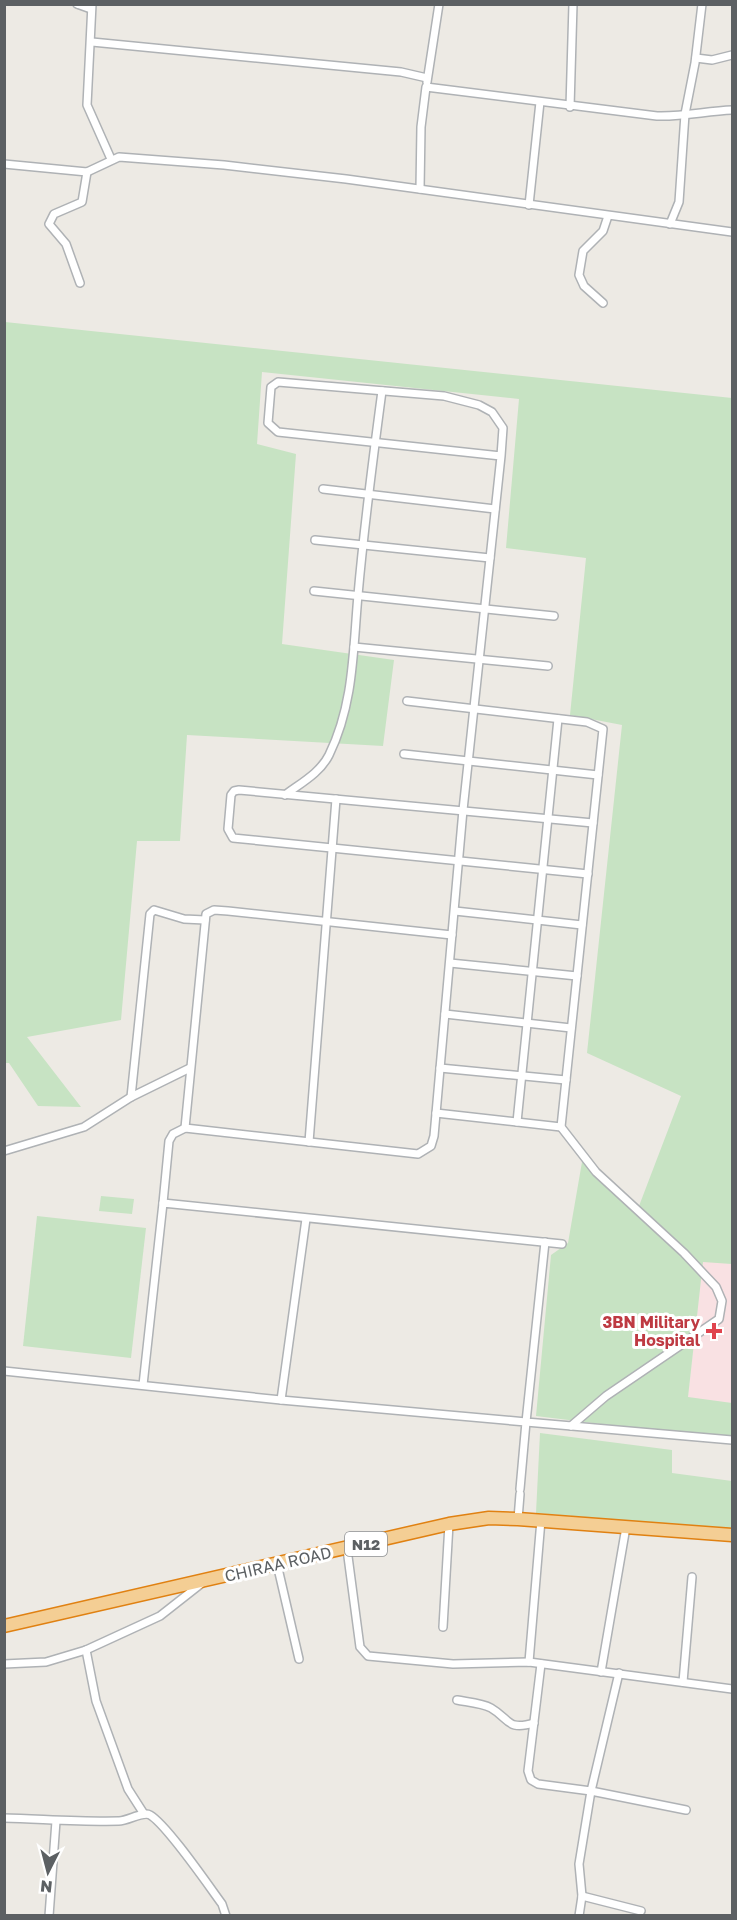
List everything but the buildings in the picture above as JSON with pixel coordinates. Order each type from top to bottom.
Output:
[{"type":"highway","name":"CHIRAA ROAD","points":[[4,1626],[449,1524],[489,1518],[732,1535]]},
{"type":"street","points":[[78,4],[92,7],[87,105],[111,159]]},
{"type":"street","points":[[420,189],[421,127],[439,4]]},
{"type":"street","points":[[570,106],[573,4]]},
{"type":"street","points":[[670,224],[679,202],[686,114],[696,58],[702,4]]},
{"type":"street","points":[[92,42],[401,72],[427,78]]},
{"type":"street","points":[[696,58],[712,60],[732,55]]},
{"type":"street","points":[[426,87],[647,115],[732,110]]},
{"type":"street","points":[[529,205],[540,102]]},
{"type":"street","points":[[4,164],[87,172],[119,157],[224,165],[420,189],[732,232]]},
{"type":"street","points":[[80,283],[66,244],[48,224],[54,214],[82,202],[87,172]]},
{"type":"street","points":[[603,303],[584,286],[579,275],[583,251],[603,231],[608,216]]},
{"type":"street","points":[[143,1385],[169,1141],[173,1134],[185,1128],[418,1154],[431,1146],[436,1113],[463,810],[501,456],[503,428],[492,412],[479,405],[444,396],[278,382],[271,387],[268,423],[278,432],[501,456]]},
{"type":"street","points":[[285,795],[311,776],[328,758],[345,716],[382,391]]},
{"type":"street","points":[[323,489],[495,509]]},
{"type":"street","points":[[315,540],[490,558]]},
{"type":"street","points":[[314,591],[554,616]]},
{"type":"street","points":[[354,647],[548,666]]},
{"type":"street","points":[[407,701],[587,722],[603,729],[561,1127],[596,1172],[684,1252],[716,1287],[722,1301],[719,1319],[606,1396],[571,1426]]},
{"type":"street","points":[[517,1122],[558,719]]},
{"type":"street","points":[[404,754],[598,775]]},
{"type":"street","points":[[588,874],[233,838],[229,835],[234,791],[593,823]]},
{"type":"street","points":[[309,1142],[336,799]]},
{"type":"street","points":[[131,1097],[150,914],[154,910],[184,919],[205,920]]},
{"type":"street","points":[[185,1128],[206,914],[214,910],[452,935]]},
{"type":"street","points":[[455,911],[582,925]]},
{"type":"street","points":[[450,963],[577,976]]},
{"type":"street","points":[[445,1014],[571,1028]]},
{"type":"street","points":[[4,1150],[84,1127],[131,1097],[190,1068]]},
{"type":"street","points":[[440,1068],[566,1080]]},
{"type":"street","points":[[436,1113],[561,1127]]},
{"type":"street","points":[[163,1203],[562,1244]]},
{"type":"street","points":[[281,1400],[306,1219]]},
{"type":"street","points":[[518,1519],[545,1242]]},
{"type":"street","points":[[4,1371],[281,1400],[732,1440]]},
{"type":"street","points":[[529,1662],[541,1520]]},
{"type":"street","points":[[443,1627],[449,1524]]},
{"type":"street","points":[[601,1672],[626,1527]]},
{"type":"street","points":[[347,1549],[360,1647],[363,1653],[380,1658],[453,1664],[529,1662],[732,1689]]},
{"type":"street","points":[[277,1564],[299,1659]]},
{"type":"street","points":[[683,1682],[692,1576]]},
{"type":"street","points":[[4,1664],[46,1662],[86,1650],[160,1616],[204,1581]]},
{"type":"street","points":[[86,1650],[96,1701],[128,1789],[144,1814]]},
{"type":"street","points":[[541,1664],[528,1771],[531,1780],[538,1784],[591,1791],[686,1810]]},
{"type":"street","points":[[579,1916],[582,1896],[579,1864],[591,1791],[619,1673]]},
{"type":"street","points":[[457,1700],[491,1708],[508,1724],[523,1726],[534,1723]]},
{"type":"street","points":[[4,1818],[56,1821],[129,1820],[144,1814],[150,1815],[222,1904],[226,1916]]},
{"type":"street","points":[[49,1916],[56,1821]]},
{"type":"street","points":[[582,1896],[642,1911]]},
{"type":"shaded area","name":"3BN Military Hospital","points":[[703,1261],[732,1264],[732,1403],[688,1398]]},
{"type":"green space","points":[[5,322],[732,398],[732,1264],[703,1262],[688,1397],[732,1403],[732,1440],[536,1416],[551,1255],[568,1243],[582,1162],[639,1206],[681,1096],[587,1053],[622,725],[570,715],[586,558],[506,548],[519,399],[262,372],[257,444],[296,454],[282,644],[394,660],[383,746],[187,735],[180,841],[137,841],[121,1020],[27,1037],[81,1107],[38,1106],[9,1063],[5,1063]]},
{"type":"green space","points":[[101,1196],[134,1199],[132,1214],[99,1211]]},
{"type":"green space","points":[[37,1216],[146,1228],[131,1358],[23,1346]]},
{"type":"green space","points":[[540,1433],[672,1450],[672,1473],[732,1481],[732,1529],[536,1513]]},
{"type":"place","name":"3BN Military Hospital","points":[[714,1331]]}]
